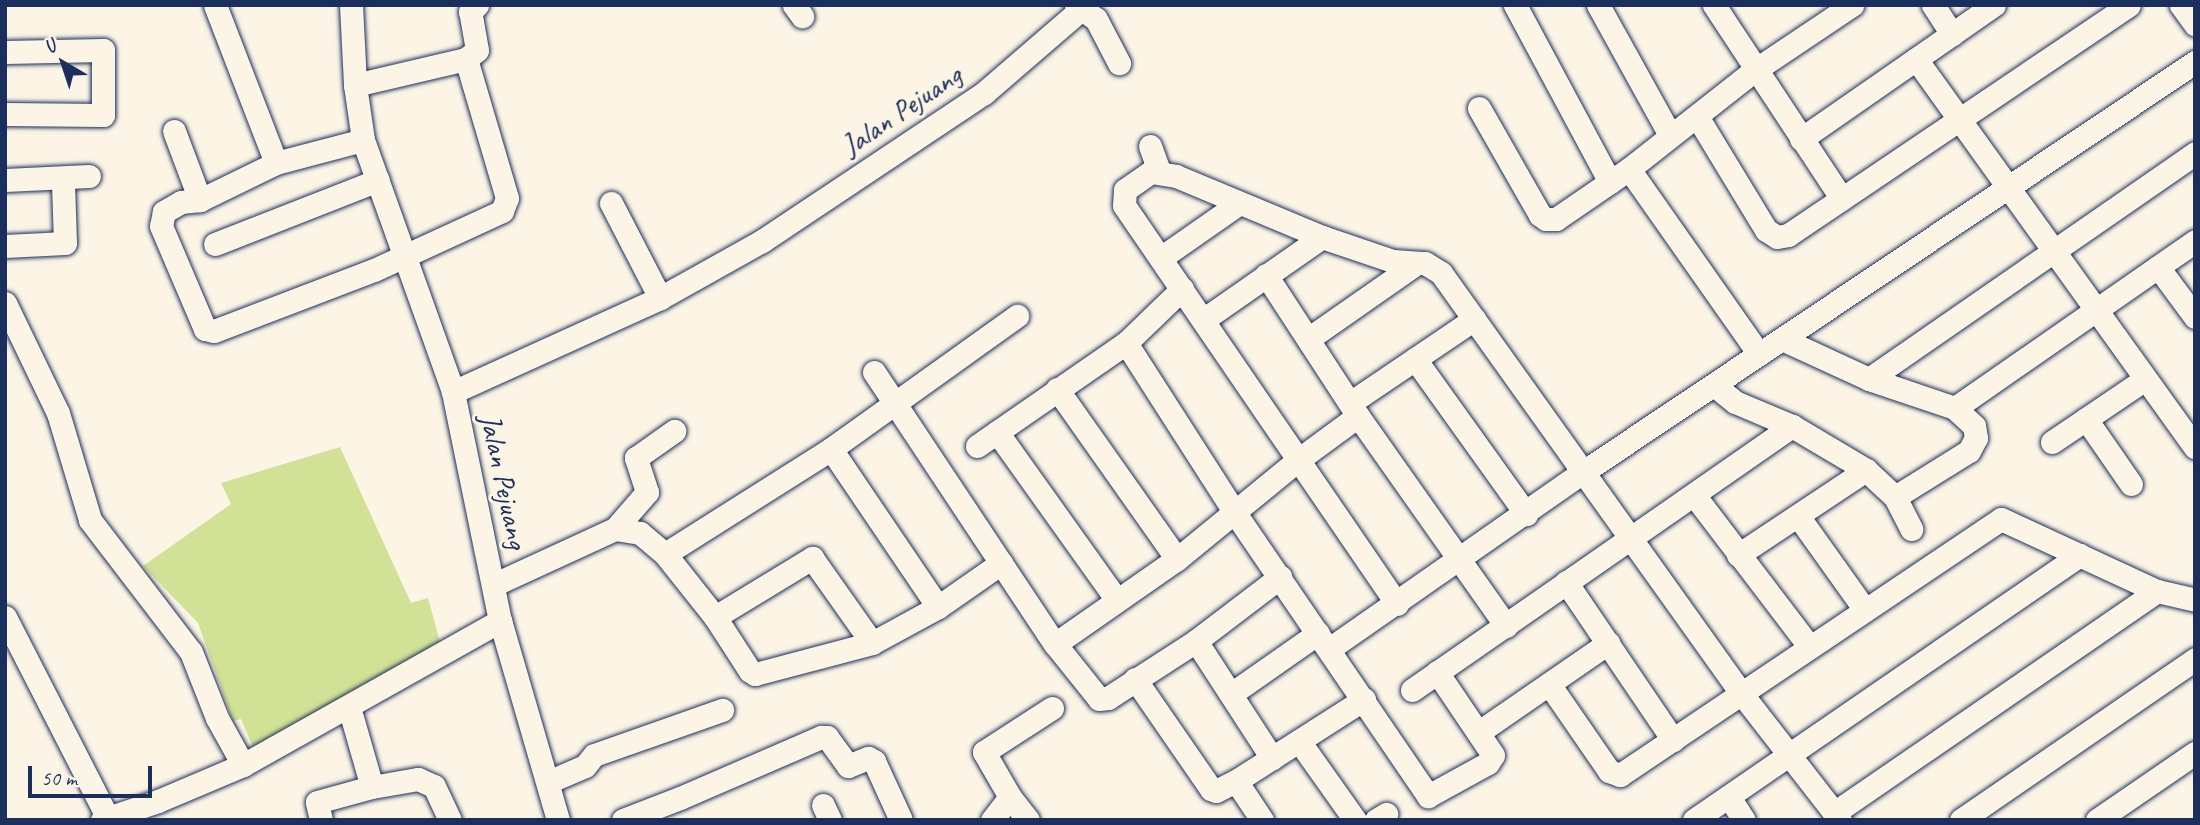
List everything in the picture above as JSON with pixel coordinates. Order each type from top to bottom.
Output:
[{"type":"street","points":[[215,5],[276,163]]},
{"type":"street","points":[[352,5],[355,85],[363,140],[453,392]]},
{"type":"street","points":[[355,85],[466,59],[477,50],[470,12],[477,5]]},
{"type":"street","points":[[1515,5],[1620,175],[1759,354]]},
{"type":"street","points":[[1598,5],[1670,135]]},
{"type":"street","points":[[1714,5],[1842,199]]},
{"type":"street","points":[[1933,5],[1952,34]]},
{"type":"street","points":[[1801,139],[1994,5]]},
{"type":"street","points":[[1698,118],[1772,235],[1788,235],[2129,5]]},
{"type":"street","points":[[2182,5],[2195,24]]},
{"type":"street","points":[[1479,108],[1540,215],[1546,219],[1556,219],[1620,175],[1670,135],[1698,118],[1755,70],[1850,6]]},
{"type":"street","points":[[1080,7],[1096,19],[1119,63]]},
{"type":"street","name":"Jalan Pejuang","points":[[615,529],[493,585],[453,392],[660,298],[762,241],[984,93],[1080,7]]},
{"type":"street","points":[[5,52],[103,50],[103,115],[5,114]]},
{"type":"street","points":[[363,140],[276,163],[200,200],[172,206],[162,214],[160,223],[202,325],[209,331],[374,270],[498,214],[506,202],[499,165],[466,59]]},
{"type":"street","points":[[1916,59],[2009,187],[2094,311],[2195,447]]},
{"type":"street","points":[[1231,694],[1323,641],[1397,604],[1583,472],[2195,62]]},
{"type":"street","points":[[174,131],[200,200]]},
{"type":"street","points":[[1150,146],[1159,172]]},
{"type":"street","points":[[1869,379],[2195,153]]},
{"type":"street","points":[[1397,604],[1122,199],[1125,190],[1151,172],[1176,176],[1322,237],[1393,261],[1425,263],[1441,273],[1741,693],[1837,816],[2157,591]]},
{"type":"street","points":[[5,180],[89,176]]},
{"type":"street","points":[[215,244],[378,180]]},
{"type":"street","points":[[5,246],[65,243],[63,182]]},
{"type":"street","points":[[611,202],[660,298]]},
{"type":"street","points":[[1161,257],[1238,204]]},
{"type":"street","points":[[1203,320],[1322,237]]},
{"type":"street","points":[[1955,408],[2195,241]]},
{"type":"street","points":[[1308,339],[1416,263]]},
{"type":"street","points":[[2158,267],[2195,317]]},
{"type":"street","points":[[1266,275],[1354,409],[1506,626]]},
{"type":"street","points":[[977,446],[1126,343],[1182,289]]},
{"type":"street","points":[[5,303],[58,414],[90,520],[191,652],[217,718],[243,765]]},
{"type":"street","points":[[665,554],[831,449],[1017,316]]},
{"type":"street","points":[[1055,644],[1177,559],[1236,513],[1415,359],[1474,319]]},
{"type":"street","points":[[1782,339],[1869,379],[1955,408],[1974,426],[1976,438],[1969,451],[1895,497]]},
{"type":"street","points":[[1126,343],[1236,513],[1428,796],[1490,760],[1491,749],[1437,672]]},
{"type":"street","points":[[1415,359],[1526,514]]},
{"type":"street","points":[[874,372],[1055,644],[1099,699],[1108,698],[1196,641],[1280,577]]},
{"type":"street","points":[[2052,442],[2145,379]]},
{"type":"street","points":[[1714,385],[1735,402],[1793,425],[1866,470],[1895,497],[1911,529]]},
{"type":"street","points":[[1057,389],[1177,559]]},
{"type":"street","points":[[2086,419],[2131,484]]},
{"type":"street","points":[[1412,690],[1793,425]]},
{"type":"street","points":[[615,529],[647,492],[636,458],[674,431]]},
{"type":"street","points":[[997,432],[1116,599]]},
{"type":"street","points":[[831,449],[938,607]]},
{"type":"street","points":[[1738,555],[1866,470]]},
{"type":"street","points":[[1694,495],[1810,647]]},
{"type":"street","points":[[1798,516],[1865,610]]},
{"type":"street","points":[[1549,684],[1612,774],[1620,775],[2001,519],[2157,591],[2195,600]]},
{"type":"street","points":[[615,529],[640,533],[665,554],[715,617],[750,671],[755,674],[872,643],[938,607],[1001,563]]},
{"type":"street","points":[[1694,820],[2080,555]]},
{"type":"street","points":[[715,617],[812,558],[872,643]]},
{"type":"street","points":[[1566,582],[1673,740]]},
{"type":"street","points":[[493,585],[500,621],[558,820]]},
{"type":"street","points":[[5,617],[105,819],[243,765],[500,621]]},
{"type":"street","points":[[1196,641],[1272,758]]},
{"type":"street","points":[[1479,732],[1608,643]]},
{"type":"street","points":[[1961,820],[2195,659]]},
{"type":"street","points":[[1135,679],[1211,789],[1222,790],[1364,698]]},
{"type":"street","points":[[349,707],[372,787]]},
{"type":"street","points":[[1028,820],[1010,797],[984,752],[1052,708]]},
{"type":"street","points":[[548,782],[585,766],[594,755],[722,710]]},
{"type":"street","points":[[623,820],[680,799],[821,737],[827,737],[848,766],[868,758],[874,761],[901,820]]},
{"type":"street","points":[[1299,741],[1355,820]]},
{"type":"street","points":[[2096,820],[2195,753]]},
{"type":"street","points":[[321,820],[317,802],[411,780],[428,782],[435,786],[450,820]]},
{"type":"street","points":[[1236,781],[1262,820]]},
{"type":"street","points":[[992,820],[1010,797]]},
{"type":"street","points":[[1728,797],[1744,820]]},
{"type":"green space","points":[[340,447],[411,603],[428,598],[440,642],[254,750],[241,719],[233,721],[198,623],[143,566],[231,504],[221,483]]}]
